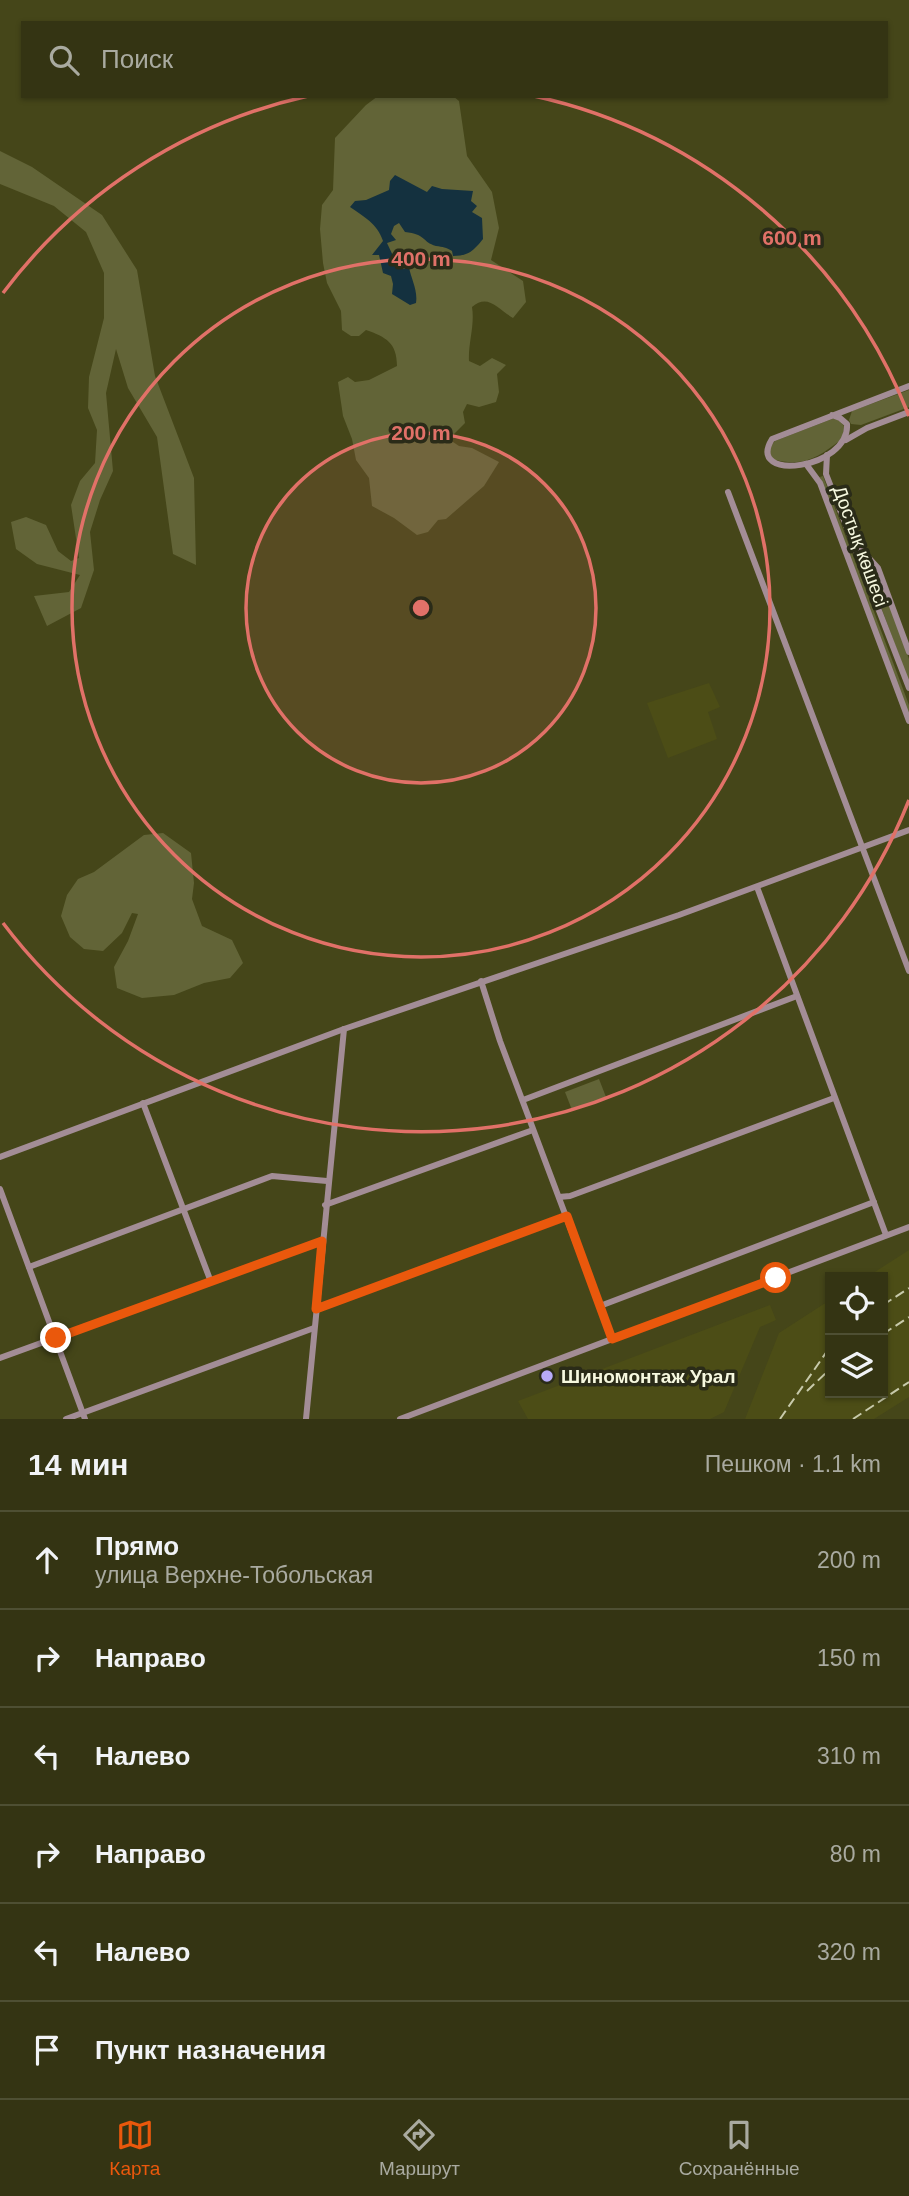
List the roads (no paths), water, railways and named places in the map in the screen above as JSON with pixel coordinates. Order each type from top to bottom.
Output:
[{"type":"street","points":[[909,386],[772,439],[768,445],[769,459],[777,466],[806,464],[867,428],[909,412]]},
{"type":"street","points":[[832,415],[847,424],[846,440]]},
{"type":"street","points":[[827,454],[824,467],[826,474],[909,688]]},
{"type":"street","name":"Достық көшесі","points":[[806,464],[821,483],[909,721]]},
{"type":"street","points":[[728,492],[909,971]]},
{"type":"street","points":[[853,541],[878,568],[909,652]]},
{"type":"street","points":[[0,1157],[344,1029],[757,887],[909,830]]},
{"type":"street","points":[[757,887],[886,1235]]},
{"type":"street","points":[[481,981],[500,1041],[612,1339]]},
{"type":"street","points":[[523,1100],[797,996]]},
{"type":"street","points":[[306,1419],[327,1181],[344,1029]]},
{"type":"street","points":[[558,1196],[569,1196],[835,1098]]},
{"type":"street","points":[[143,1103],[211,1282]]},
{"type":"street","points":[[325,1205],[533,1130]]},
{"type":"street","points":[[29,1267],[272,1176],[327,1181]]},
{"type":"street","points":[[0,1189],[84,1416]]},
{"type":"street","points":[[600,1306],[874,1202]]},
{"type":"street","points":[[316,1309],[567,1216]]},
{"type":"street","points":[[400,1419],[909,1227]]},
{"type":"street","points":[[0,1358],[322,1241]]},
{"type":"street","points":[[66,1419],[84,1416],[314,1328]]},
{"type":"water","points":[[395,175],[427,192],[432,186],[473,191],[471,201],[477,206],[472,212],[482,218],[483,239],[471,252],[459,256],[453,256],[452,251],[436,246],[417,234],[405,232],[399,223],[394,226],[391,234],[396,240],[387,243],[395,260],[403,263],[403,269],[409,267],[416,298],[416,303],[410,305],[392,294],[391,276],[383,273],[379,255],[372,255],[383,241],[377,230],[370,221],[350,207],[355,201],[366,200],[389,190],[390,181]]},
{"type":"railway","points":[[888,1302],[909,1288]]},
{"type":"railway","points":[[888,1331],[909,1317]]},
{"type":"railway","points":[[780,1419],[825,1354]]},
{"type":"railway","points":[[807,1391],[825,1374]]},
{"type":"railway","points":[[853,1419],[909,1382]]},
{"type":"place","name":"Шиномонтаж Урал","points":[[547,1376]]}]
